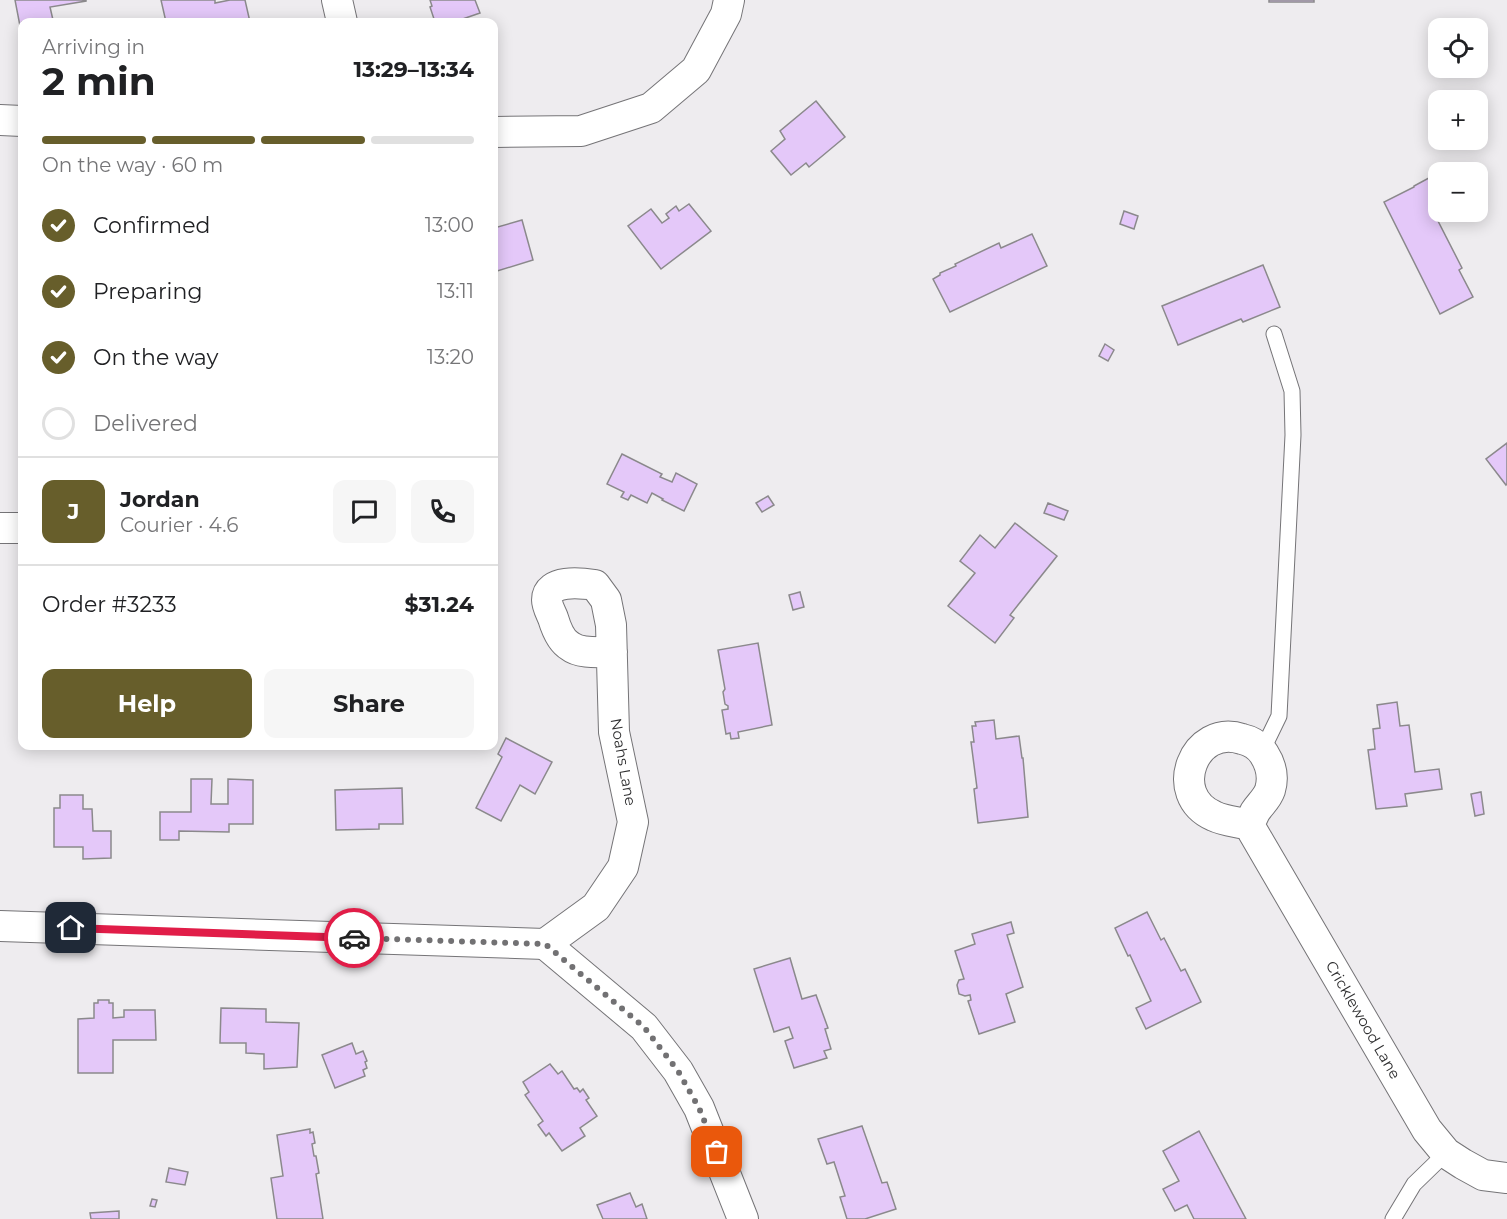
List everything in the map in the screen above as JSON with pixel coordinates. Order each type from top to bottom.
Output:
[{"type":"street","points":[[337,0],[341,18]]},
{"type":"street","points":[[498,132],[581,131],[651,108],[696,70],[726,14],[729,0]]},
{"type":"street","points":[[0,120],[18,121]]},
{"type":"street","points":[[0,528],[18,528]]},
{"type":"street","name":"Noahs Lane","points":[[545,944],[596,907],[623,867],[631,833],[633,822],[614,732],[612,652]]},
{"type":"street","points":[[1239,737],[1251,742],[1262,751],[1269,762],[1272,775],[1270,789],[1265,801],[1255,811],[1249,825],[1214,816],[1202,808],[1193,797],[1189,783],[1189,770],[1194,757],[1202,747],[1214,740],[1239,737]]},
{"type":"street","name":"Cricklewood Lane","points":[[1249,825],[1422,1122],[1446,1153],[1483,1175],[1507,1178]]},
{"type":"street","points":[[0,926],[545,944],[644,1027],[678,1071],[699,1108],[743,1219]]},
{"type":"lane","points":[[1262,751],[1279,716],[1293,440],[1292,391],[1274,334]]},
{"type":"lane","points":[[1393,1219],[1414,1184],[1446,1153]]},
{"type":"building","points":[[15,0],[86,0],[50,7],[53,18],[18,18]]},
{"type":"building","points":[[161,0],[215,0],[215,3],[245,0],[249,18],[165,18]]},
{"type":"building","points":[[430,0],[475,0],[480,13],[466,18],[434,18],[430,7],[432,6]]},
{"type":"building","points":[[1269,0],[1314,0],[1314,2],[1269,2]]},
{"type":"building","points":[[816,101],[845,137],[809,167],[806,163],[791,175],[771,151],[785,139],[780,131]]},
{"type":"building","points":[[1428,178],[1428,222],[1439,222],[1462,268],[1459,270],[1473,297],[1440,314],[1384,202]]},
{"type":"building","points":[[689,204],[711,231],[661,269],[628,226],[651,209],[662,223],[669,218],[666,214],[676,206],[679,211]]},
{"type":"building","points":[[1124,211],[1138,216],[1134,229],[1120,224]]},
{"type":"building","points":[[522,220],[533,260],[498,271],[498,227]]},
{"type":"building","points":[[1032,234],[1047,266],[950,312],[933,279],[956,266],[955,264],[999,243],[1001,248]]},
{"type":"building","points":[[1263,265],[1280,307],[1243,322],[1241,319],[1178,345],[1162,306]]},
{"type":"building","points":[[1105,344],[1114,350],[1108,361],[1099,356]]},
{"type":"building","points":[[1507,443],[1507,484],[1506,485],[1486,459]]},
{"type":"building","points":[[622,454],[662,474],[660,477],[672,482],[676,473],[697,484],[684,511],[652,493],[647,503],[631,495],[628,500],[621,497],[624,492],[607,484]]},
{"type":"building","points":[[768,496],[774,505],[762,512],[756,503]]},
{"type":"building","points":[[1048,503],[1068,511],[1064,520],[1044,513]]},
{"type":"building","points":[[1015,523],[1057,556],[1010,615],[1014,618],[995,643],[948,606],[975,573],[960,561],[980,535],[995,548]]},
{"type":"building","points":[[800,592],[804,607],[793,610],[789,595]]},
{"type":"building","points":[[758,643],[772,725],[738,732],[739,738],[731,739],[730,733],[726,734],[722,710],[728,709],[728,706],[725,704],[723,692],[725,689],[718,650]]},
{"type":"building","points":[[1397,702],[1400,726],[1409,725],[1415,772],[1439,769],[1442,789],[1405,794],[1407,806],[1376,809],[1368,750],[1375,749],[1373,729],[1380,728],[1377,705]]},
{"type":"building","points":[[994,720],[996,739],[1019,736],[1028,817],[978,823],[974,789],[977,788],[971,742],[974,742],[972,726],[976,726],[975,722]]},
{"type":"building","points":[[506,738],[552,762],[535,794],[520,785],[501,821],[476,808],[502,757],[498,754]]},
{"type":"building","points":[[191,779],[212,779],[211,804],[228,804],[228,779],[253,780],[253,824],[229,824],[229,832],[179,831],[179,840],[160,840],[160,812],[191,812]]},
{"type":"building","points":[[402,788],[403,824],[379,824],[379,829],[336,830],[335,790]]},
{"type":"building","points":[[1481,792],[1484,814],[1475,816],[1471,794]]},
{"type":"building","points":[[60,795],[83,795],[83,809],[92,809],[93,831],[111,831],[111,858],[83,859],[83,847],[54,847],[54,808],[60,808]]},
{"type":"building","points":[[1147,912],[1161,940],[1164,938],[1181,971],[1185,969],[1201,1002],[1146,1029],[1136,1008],[1151,1001],[1115,928]]},
{"type":"building","points":[[1011,922],[1014,933],[1007,935],[1023,987],[1006,994],[1015,1022],[979,1034],[968,1001],[971,1000],[970,995],[959,994],[957,985],[959,980],[964,979],[955,951],[975,944],[972,934]]},
{"type":"building","points":[[790,958],[802,999],[816,995],[828,1028],[825,1029],[831,1049],[824,1051],[827,1058],[794,1068],[785,1041],[793,1038],[789,1027],[774,1032],[754,969]]},
{"type":"building","points":[[98,1000],[109,1000],[109,1003],[113,1003],[113,1018],[124,1017],[124,1010],[155,1010],[156,1040],[113,1040],[113,1073],[78,1073],[78,1019],[94,1018],[94,1003],[98,1003]]},
{"type":"building","points":[[221,1008],[266,1009],[266,1022],[299,1023],[297,1067],[264,1069],[264,1054],[246,1053],[246,1043],[220,1043]]},
{"type":"building","points":[[352,1043],[356,1054],[363,1051],[367,1061],[365,1062],[367,1068],[363,1070],[365,1076],[335,1088],[322,1055]]},
{"type":"building","points":[[550,1064],[558,1074],[562,1071],[574,1089],[577,1088],[580,1092],[583,1089],[589,1098],[586,1100],[597,1116],[580,1128],[585,1136],[562,1151],[549,1133],[546,1136],[538,1125],[543,1121],[525,1095],[529,1092],[523,1082]]},
{"type":"building","points":[[862,1126],[882,1183],[887,1182],[896,1209],[865,1219],[847,1219],[840,1197],[845,1196],[834,1162],[827,1164],[818,1139]]},
{"type":"building","points":[[310,1129],[310,1133],[313,1132],[315,1143],[312,1144],[319,1173],[316,1174],[323,1219],[277,1219],[271,1178],[283,1176],[277,1135]]},
{"type":"building","points":[[1199,1131],[1246,1219],[1194,1219],[1187,1205],[1175,1211],[1163,1189],[1179,1181],[1163,1151]]},
{"type":"building","points":[[169,1168],[188,1172],[185,1185],[166,1182]]},
{"type":"building","points":[[630,1193],[636,1207],[642,1204],[647,1219],[603,1219],[597,1205]]},
{"type":"building","points":[[152,1199],[157,1200],[155,1207],[150,1206]]},
{"type":"building","points":[[119,1211],[119,1219],[91,1219],[90,1213]]},
{"type":"way so far","points":[[354,938],[545,944],[644,1027],[678,1071],[699,1108],[717,1152]]},
{"type":"route","points":[[71,928],[354,938]]}]
